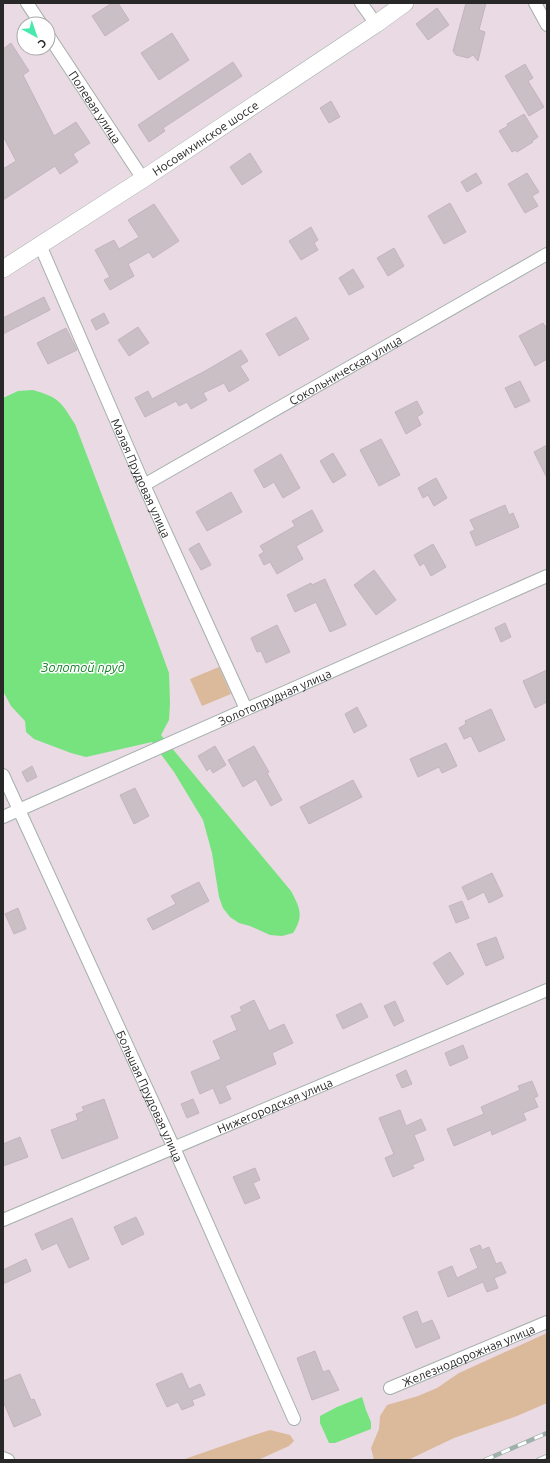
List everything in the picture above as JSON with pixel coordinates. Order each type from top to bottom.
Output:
[{"type":"main road","name":"Носовихинское шоссе","points":[[3,268],[143,179],[376,24],[405,3]]},
{"type":"street","points":[[27,3],[36,16]]},
{"type":"street","points":[[361,3],[376,24]]},
{"type":"street","points":[[535,3],[547,25]]},
{"type":"street","name":"Полевая улица","points":[[56,47],[143,179]]},
{"type":"street","name":"Малая Прудовая улица","points":[[40,245],[144,486],[246,710]]},
{"type":"street","name":"Сокольническая улица","points":[[144,486],[547,254]]},
{"type":"street","name":"Золотопрудная улица","points":[[3,817],[547,576]]},
{"type":"street","name":"Большая Прудовая улица","points":[[3,775],[174,1148],[294,1419]]},
{"type":"street","name":"Нижегородская улица","points":[[3,1220],[547,990]]},
{"type":"street","name":"Железнодорожная улица","points":[[390,1388],[547,1322]]},
{"type":"street","points":[[3,1458],[8,1460]]},
{"type":"shaded area","points":[[219,667],[231,694],[202,706],[190,679]]},
{"type":"shaded area","points":[[547,1333],[547,1403],[517,1416],[454,1438],[408,1460],[374,1460],[371,1448],[379,1429],[380,1416],[387,1405],[418,1396],[437,1388],[459,1373]]},
{"type":"shaded area","points":[[270,1430],[290,1435],[294,1441],[289,1446],[258,1460],[182,1460],[251,1436]]},
{"type":"water","name":"Золотой пруд","points":[[33,390],[49,395],[58,401],[75,424],[157,640],[169,673],[169,720],[161,735],[291,891],[300,912],[299,922],[293,933],[282,936],[270,935],[239,923],[230,917],[223,908],[219,897],[212,853],[203,820],[174,772],[152,742],[86,757],[71,753],[34,739],[26,732],[25,721],[11,706],[3,691],[3,398],[18,391]]},
{"type":"water","points":[[362,1397],[371,1422],[371,1429],[335,1443],[329,1443],[320,1423],[320,1416]]},
{"type":"building","points":[[112,3],[118,3],[129,20],[105,36],[92,16]]},
{"type":"building","points":[[466,3],[486,3],[479,30],[485,32],[478,61],[473,55],[468,58],[456,55],[453,51]]},
{"type":"building","points":[[437,8],[449,25],[428,40],[416,24]]},
{"type":"building","points":[[172,33],[189,60],[159,80],[141,53]]},
{"type":"building","points":[[11,43],[16,51],[16,56],[19,56],[29,71],[23,75],[54,136],[76,122],[90,143],[73,154],[78,162],[60,174],[55,166],[3,200],[3,169],[16,161],[3,136],[3,49]]},
{"type":"building","points":[[233,62],[242,76],[163,128],[165,131],[149,142],[138,125]]},
{"type":"building","points":[[525,64],[533,78],[528,81],[544,107],[529,116],[505,76]]},
{"type":"building","points":[[331,101],[340,117],[329,123],[320,108]]},
{"type":"building","points":[[524,114],[538,137],[517,152],[516,150],[512,152],[499,131],[508,126],[507,124]]},
{"type":"building","points":[[250,153],[262,172],[242,185],[230,167]]},
{"type":"building","points":[[476,173],[482,183],[467,192],[461,182]]},
{"type":"building","points":[[527,173],[539,192],[532,196],[538,206],[525,213],[508,184]]},
{"type":"building","points":[[450,203],[466,232],[444,244],[428,216]]},
{"type":"building","points":[[154,204],[179,241],[153,258],[149,252],[128,264],[134,276],[110,290],[104,280],[110,277],[95,250],[114,240],[119,249],[139,237],[128,220]]},
{"type":"building","points":[[311,227],[318,240],[314,243],[318,250],[301,260],[289,241]]},
{"type":"building","points":[[394,248],[404,266],[388,276],[377,258]]},
{"type":"building","points":[[353,269],[364,287],[349,295],[339,278]]},
{"type":"building","points":[[44,297],[50,310],[3,334],[3,318]]},
{"type":"building","points":[[104,313],[109,323],[96,330],[91,320]]},
{"type":"building","points":[[296,317],[309,339],[279,356],[266,334]]},
{"type":"building","points":[[543,323],[547,329],[547,359],[535,366],[519,336]]},
{"type":"building","points":[[138,327],[149,343],[129,356],[118,340]]},
{"type":"building","points":[[66,328],[77,350],[48,364],[37,343]]},
{"type":"building","points":[[241,350],[248,361],[240,366],[249,380],[229,392],[224,383],[203,393],[207,400],[191,409],[187,402],[179,406],[176,401],[145,417],[135,398],[148,391],[152,399]]},
{"type":"building","points":[[520,381],[530,401],[515,408],[505,388]]},
{"type":"building","points":[[417,401],[423,413],[417,417],[421,425],[406,434],[395,412]]},
{"type":"building","points":[[381,439],[400,475],[379,486],[360,450]]},
{"type":"building","points":[[547,445],[547,478],[534,452]]},
{"type":"building","points":[[333,453],[346,475],[333,483],[320,461]]},
{"type":"building","points":[[281,454],[300,488],[283,498],[274,482],[264,488],[254,470]]},
{"type":"building","points":[[436,478],[447,498],[434,506],[428,495],[423,498],[418,488]]},
{"type":"building","points":[[231,492],[242,512],[207,531],[196,512]]},
{"type":"building","points":[[505,505],[509,515],[513,513],[519,527],[476,546],[470,532],[475,530],[470,520]]},
{"type":"building","points":[[312,510],[323,531],[296,546],[303,559],[277,574],[270,562],[264,565],[259,555],[264,552],[260,546],[295,526],[292,521]]},
{"type":"building","points":[[199,543],[211,565],[201,570],[189,549]]},
{"type":"building","points":[[433,544],[446,567],[431,576],[424,563],[420,566],[414,555]]},
{"type":"building","points":[[374,570],[396,600],[376,615],[354,585]]},
{"type":"building","points":[[325,579],[346,625],[330,632],[316,602],[295,612],[287,595],[311,583],[312,585]]},
{"type":"building","points":[[505,623],[511,637],[501,642],[495,628]]},
{"type":"building","points":[[277,625],[290,652],[266,663],[261,651],[257,652],[251,638]]},
{"type":"building","points":[[547,670],[547,702],[535,708],[523,681]]},
{"type":"building","points":[[357,707],[367,726],[354,733],[345,714]]},
{"type":"building","points":[[491,709],[505,740],[479,752],[471,736],[464,739],[459,728],[466,724],[465,721]]},
{"type":"building","points":[[446,743],[457,766],[442,773],[439,767],[418,777],[410,759]]},
{"type":"building","points":[[215,746],[226,765],[213,773],[210,768],[207,771],[198,756]]},
{"type":"building","points":[[254,746],[269,772],[267,773],[282,800],[271,806],[256,779],[243,787],[228,760]]},
{"type":"building","points":[[32,766],[37,777],[27,782],[22,772]]},
{"type":"building","points":[[353,780],[362,797],[309,824],[300,807]]},
{"type":"building","points":[[135,788],[149,816],[134,824],[120,795]]},
{"type":"building","points":[[492,873],[503,896],[489,903],[484,892],[468,900],[462,887]]},
{"type":"building","points":[[199,882],[209,901],[153,930],[147,919],[176,904],[171,896]]},
{"type":"building","points":[[462,901],[469,918],[456,923],[449,906]]},
{"type":"building","points":[[18,908],[26,929],[14,934],[5,914]]},
{"type":"building","points":[[496,937],[504,958],[486,966],[477,944]]},
{"type":"building","points":[[450,952],[464,974],[447,985],[433,963]]},
{"type":"building","points":[[254,1000],[269,1031],[284,1024],[293,1043],[272,1053],[276,1064],[225,1086],[231,1099],[220,1104],[213,1088],[200,1094],[191,1072],[221,1059],[213,1041],[237,1030],[231,1016],[242,1011],[240,1007]]},
{"type":"building","points":[[395,1001],[404,1021],[394,1026],[384,1006]]},
{"type":"building","points":[[361,1003],[368,1017],[343,1029],[336,1015]]},
{"type":"building","points":[[463,1045],[468,1058],[450,1066],[445,1053]]},
{"type":"building","points":[[406,1070],[412,1084],[402,1088],[396,1075]]},
{"type":"building","points":[[532,1081],[538,1096],[534,1098],[538,1107],[523,1113],[526,1120],[492,1135],[491,1130],[454,1146],[447,1129],[484,1114],[481,1107],[520,1090],[518,1086]]},
{"type":"building","points":[[104,1099],[118,1138],[62,1159],[51,1130],[78,1120],[76,1114],[84,1111],[82,1107]]},
{"type":"building","points":[[193,1099],[199,1113],[187,1118],[181,1104]]},
{"type":"building","points":[[400,1110],[406,1126],[421,1119],[426,1130],[414,1135],[424,1160],[412,1165],[414,1168],[393,1177],[385,1158],[394,1154],[379,1118]]},
{"type":"building","points":[[20,1137],[28,1157],[3,1166],[3,1144]]},
{"type":"building","points":[[255,1168],[260,1180],[253,1183],[260,1198],[245,1204],[233,1177]]},
{"type":"building","points":[[136,1217],[144,1234],[122,1245],[114,1227]]},
{"type":"building","points":[[72,1218],[89,1259],[69,1268],[57,1243],[42,1250],[35,1234]]},
{"type":"building","points":[[480,1245],[482,1250],[489,1247],[496,1264],[501,1262],[506,1273],[494,1278],[498,1288],[487,1292],[483,1282],[448,1297],[438,1272],[452,1266],[457,1278],[478,1268],[470,1249]]},
{"type":"building","points":[[26,1259],[31,1271],[3,1284],[3,1270]]},
{"type":"building","points":[[417,1311],[422,1324],[432,1320],[440,1338],[416,1348],[403,1317]]},
{"type":"building","points":[[315,1351],[323,1372],[329,1370],[339,1390],[312,1400],[297,1358]]},
{"type":"building","points":[[182,1373],[189,1389],[200,1384],[205,1395],[192,1400],[194,1405],[182,1410],[178,1402],[167,1407],[156,1384]]},
{"type":"building","points":[[20,1374],[31,1400],[34,1399],[41,1415],[14,1427],[3,1401],[3,1381]]},
{"type":"railway","points":[[485,1460],[547,1433]]},
{"type":"railway","points":[[538,1460],[547,1456]]}]
